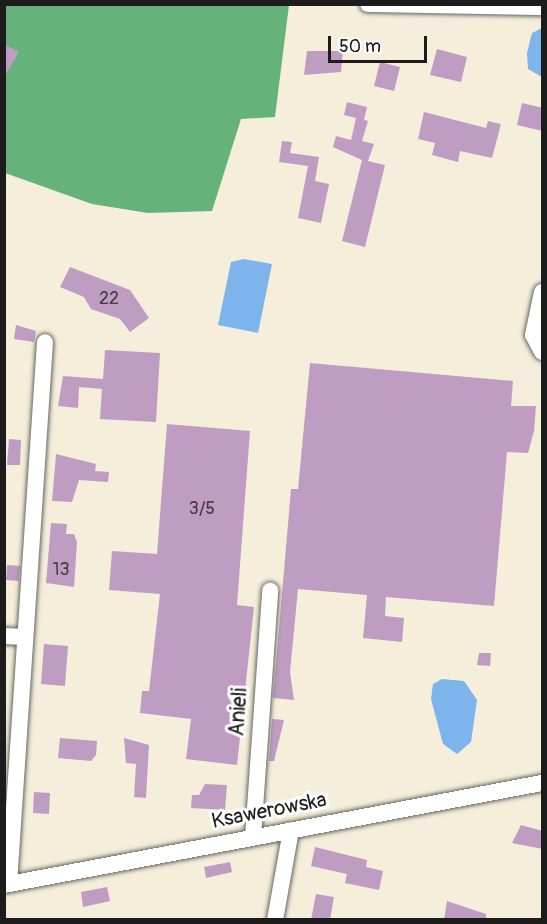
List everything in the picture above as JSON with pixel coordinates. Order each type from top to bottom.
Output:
[{"type":"street","points":[[368,4],[543,8]]},
{"type":"street","points":[[538,347],[543,292]]},
{"type":"street","points":[[7,885],[45,342]]},
{"type":"street","name":"Anieli","points":[[252,837],[270,591]]},
{"type":"street","points":[[4,636],[25,637]]},
{"type":"street","name":"Ksawerowska","points":[[7,885],[543,783]]},
{"type":"street","points":[[275,920],[291,830]]},
{"type":"green space","points":[[4,5],[289,5],[275,117],[241,119],[212,211],[148,213],[92,204],[5,173]]},
{"type":"water","points":[[542,28],[542,77],[528,69],[527,53],[532,33]]},
{"type":"water","points":[[244,259],[272,264],[258,333],[218,325],[231,262]]},
{"type":"water","points":[[442,679],[464,681],[477,700],[471,742],[457,754],[443,744],[431,699],[433,684]]},
{"type":"building","points":[[4,44],[19,52],[4,77]]},
{"type":"building","points":[[437,49],[467,57],[461,82],[430,75]]},
{"type":"building","points":[[307,51],[343,51],[341,72],[304,75]]},
{"type":"building","points":[[380,62],[400,67],[394,91],[374,86]]},
{"type":"building","points":[[347,102],[367,107],[364,120],[368,121],[362,141],[374,144],[368,161],[385,165],[365,247],[342,241],[362,160],[333,147],[336,136],[351,140],[356,118],[344,115]]},
{"type":"building","points":[[522,103],[543,108],[543,131],[517,125]]},
{"type":"building","points":[[424,112],[486,128],[488,121],[501,124],[492,158],[460,151],[458,162],[432,155],[435,143],[418,139]]},
{"type":"building","points":[[282,141],[292,142],[290,153],[319,157],[315,181],[329,184],[321,223],[298,218],[308,166],[279,162]]},
{"type":"building","points":[[70,267],[130,290],[149,318],[130,332],[120,319],[91,309],[84,297],[60,287]]},
{"type":"building","points":[[16,325],[36,331],[34,342],[14,339]]},
{"type":"building","points":[[105,350],[160,353],[156,422],[100,419],[102,389],[79,387],[78,408],[58,406],[63,376],[103,379]]},
{"type":"building","points":[[310,363],[513,381],[511,406],[536,406],[534,431],[528,453],[507,452],[494,606],[386,597],[385,616],[404,618],[402,642],[363,638],[367,595],[298,589],[290,672],[294,700],[273,698],[291,489],[298,489]]},
{"type":"building","points":[[167,424],[250,431],[237,605],[254,607],[237,765],[186,759],[191,719],[140,713],[142,691],[149,691],[160,594],[109,590],[112,551],[157,554]]},
{"type":"building","points":[[9,439],[21,440],[20,465],[7,465]]},
{"type":"building","points":[[56,454],[96,464],[95,471],[109,472],[108,482],[79,480],[72,502],[52,501]]},
{"type":"building","points":[[51,523],[67,524],[66,534],[74,534],[77,542],[74,587],[46,583]]},
{"type":"building","points":[[7,565],[20,566],[19,581],[6,580]]},
{"type":"building","points":[[44,644],[68,646],[65,686],[41,684]]},
{"type":"building","points":[[479,653],[491,653],[490,666],[477,665]]},
{"type":"building","points":[[272,719],[284,720],[274,761],[269,761]]},
{"type":"building","points":[[60,738],[97,741],[96,755],[91,761],[58,758]]},
{"type":"building","points":[[124,738],[149,745],[146,798],[134,797],[136,764],[126,763]]},
{"type":"building","points":[[205,784],[227,785],[225,810],[191,808],[192,795],[199,795]]},
{"type":"building","points":[[34,792],[50,793],[49,814],[33,813]]},
{"type":"building","points":[[521,825],[543,831],[543,849],[512,843]]},
{"type":"building","points":[[315,847],[367,860],[366,867],[383,871],[379,890],[345,883],[347,874],[311,866]]},
{"type":"building","points":[[230,862],[232,872],[206,878],[204,867]]},
{"type":"building","points":[[107,887],[110,901],[83,907],[81,892]]},
{"type":"building","points":[[316,894],[334,897],[330,920],[311,920]]},
{"type":"building","points":[[447,901],[486,914],[486,920],[444,920]]}]
